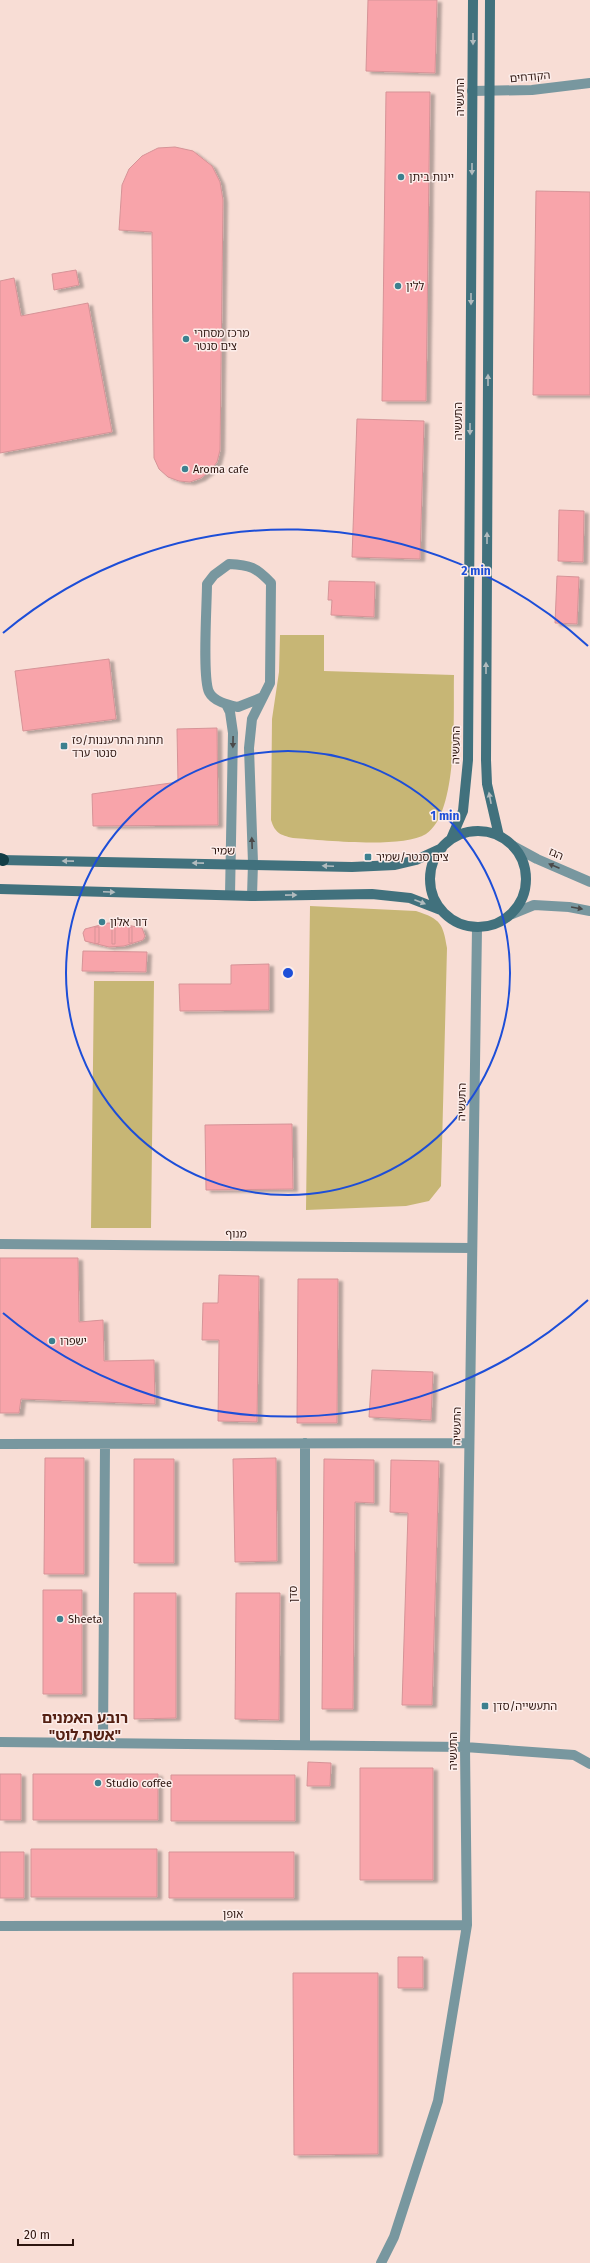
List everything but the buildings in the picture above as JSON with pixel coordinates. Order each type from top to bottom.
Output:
[{"type":"street","name":"התעשיה","points":[[451,839],[463,811],[468,760],[473,0]]},
{"type":"street","points":[[490,0],[486,760],[487,784],[499,836]]},
{"type":"street","name":"הקודחים","points":[[472,91],[490,92],[590,83]]},
{"type":"street","points":[[252,896],[253,863],[249,748],[252,719],[263,697],[270,683],[271,583],[261,572],[251,566],[229,564],[214,575],[207,584],[206,631],[209,692],[216,699],[226,704],[238,707],[263,697]]},
{"type":"street","points":[[226,704],[230,712],[233,733],[230,895]]},
{"type":"street","points":[[441,910],[431,888],[431,869],[442,848],[451,839],[472,831],[490,832],[499,836],[513,846],[523,863],[526,880],[522,900],[512,914]]},
{"type":"street","name":"הגז","points":[[513,846],[537,859],[590,882]]},
{"type":"street","name":"שמיר","points":[[1,860],[253,863],[352,866],[395,865],[416,860],[442,848]]},
{"type":"street","points":[[0,889],[252,896],[372,894],[410,898],[441,910],[454,922],[477,928],[493,925],[512,914],[534,905],[590,911]]},
{"type":"street","name":"התעשיה","points":[[381,2263],[394,2237],[438,2101],[467,1926],[464,1747],[477,928]]},
{"type":"street","name":"מנוף","points":[[0,1244],[472,1248]]},
{"type":"street","name":"סדן","points":[[305,1443],[305,1745]]},
{"type":"street","points":[[0,1444],[469,1443]]},
{"type":"street","points":[[103,1743],[105,1444]]},
{"type":"street","points":[[0,1742],[464,1747],[574,1755],[590,1764]]},
{"type":"street","name":"אופן","points":[[0,1926],[467,1926]]},
{"type":"shaded area","points":[[280,635],[324,635],[324,671],[454,675],[452,760],[449,784],[444,805],[437,822],[426,834],[415,839],[399,841],[341,842],[293,838],[276,831],[271,820],[272,719],[279,672]]},
{"type":"shaded area","points":[[310,906],[416,911],[436,920],[442,928],[447,948],[441,1186],[429,1201],[406,1206],[306,1210]]},
{"type":"shaded area","points":[[94,981],[154,981],[151,1228],[91,1228]]},
{"type":"place","name":"יינות ביתן","points":[[401,177]]},
{"type":"place","name":"ללין","points":[[398,286]]},
{"type":"place","name":"מרכז מסחרי צים סנטר","points":[[186,339]]},
{"type":"place","name":"Aroma cafe","points":[[185,469]]},
{"type":"place","name":"תחנת התרעננות/פז סנטר ערד","points":[[64,746]]},
{"type":"place","name":"צים סנטר/שמיר","points":[[368,857]]},
{"type":"place","name":"דור אלון","points":[[102,922]]},
{"type":"place","name":"ישפרו","points":[[52,1341]]},
{"type":"place","name":"Sheeta","points":[[60,1619]]},
{"type":"place","name":"התעשייה/סדן","points":[[485,1706]]},
{"type":"place","name":"Studio coffee","points":[[98,1783]]},
{"type":"district","name":"רובע האמנים \"אשת לוט\"","points":[[85,1726]]}]
